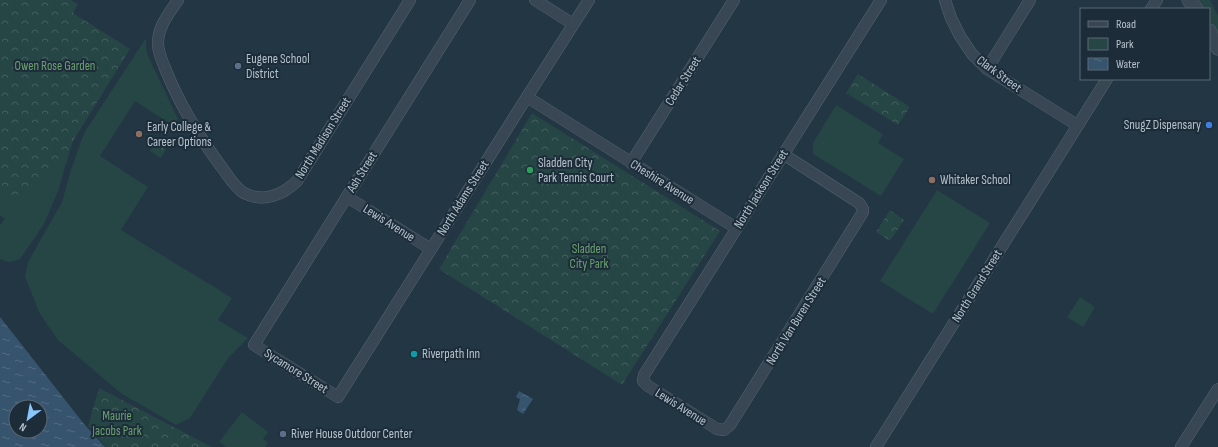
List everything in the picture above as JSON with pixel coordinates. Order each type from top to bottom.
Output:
[{"type":"street","name":"North Madison Street","points":[[178,0],[160,29],[158,42],[161,58],[184,111],[211,152],[236,187],[245,193],[258,198],[278,194],[290,188],[297,181],[410,0]]},
{"type":"street","name":"Ash Street","points":[[254,345],[470,0]]},
{"type":"street","points":[[535,0],[573,24]]},
{"type":"street","name":"North Adams Street","points":[[338,398],[589,0]]},
{"type":"street","name":"Cedar Street","points":[[631,163],[734,0]]},
{"type":"street","name":"North Jackson Street","points":[[643,379],[645,371],[881,0]]},
{"type":"street","name":"Clark Street","points":[[945,0],[951,18],[960,36],[972,54],[987,69],[1078,125]]},
{"type":"street","points":[[987,69],[1030,0]]},
{"type":"street","points":[[1210,32],[1218,48]]},
{"type":"street","name":"North Grand Street","points":[[876,447],[1106,80]]},
{"type":"street","name":"Cheshire Avenue","points":[[527,97],[736,228]]},
{"type":"street","name":"North Van Buren Street","points":[[724,430],[734,418],[862,215],[863,209],[859,203],[783,154]]},
{"type":"street","name":"Lewis Avenue","points":[[347,197],[431,249]]},
{"type":"street","name":"Sycamore Street","points":[[254,345],[338,398]]},
{"type":"street","name":"Lewis Avenue","points":[[643,379],[644,383],[648,386],[717,429],[724,430]]},
{"type":"street","points":[[1182,447],[1218,389]]},
{"type":"green space","name":"Owen Rose Garden","points":[[0,0],[71,0],[78,4],[73,13],[130,49],[73,141],[66,164],[59,163],[39,182],[26,191],[10,198],[0,200]]},
{"type":"green space","points":[[1199,0],[1210,0],[1218,16],[1218,36],[1210,21],[1210,8],[1203,8]]},
{"type":"green space","points":[[146,38],[148,56],[178,119],[174,126],[135,101],[100,156],[148,187],[121,230],[232,298],[218,320],[248,338],[228,358],[190,418],[176,425],[122,394],[58,340],[40,314],[25,277],[28,262],[62,202],[71,170],[86,130]]},
{"type":"green space","points":[[858,74],[910,107],[898,125],[846,93]]},
{"type":"green space","points":[[836,105],[883,134],[878,143],[904,159],[881,196],[813,154],[813,143]]},
{"type":"green space","name":"Sladden City Park","points":[[532,113],[720,231],[622,385],[439,269]]},
{"type":"green space","points":[[156,143],[166,149],[161,158],[150,151]]},
{"type":"green space","points":[[70,148],[59,189],[44,224],[20,259],[11,262],[0,259],[0,225],[5,219],[0,215],[0,184]]},
{"type":"green space","points":[[937,190],[990,223],[933,314],[880,281]]},
{"type":"green space","points":[[890,210],[904,220],[890,241],[876,232]]},
{"type":"green space","points":[[1080,297],[1095,307],[1083,327],[1067,317]]},
{"type":"green space","name":"Maurie Jacobs Park","points":[[99,388],[212,447],[106,447],[88,426]]},
{"type":"green space","points":[[242,412],[268,432],[263,439],[268,443],[265,447],[226,447],[219,442]]},
{"type":"water","points":[[0,317],[84,424],[105,447],[0,447]]},
{"type":"water","points":[[519,391],[533,399],[523,414],[517,410],[520,399],[516,397]]},
{"type":"place","name":"Eugene School District","points":[[238,66]]},
{"type":"place","name":"SnugZ Dispensary","points":[[1209,125]]},
{"type":"place","name":"Early College & Career Options","points":[[139,134]]},
{"type":"place","name":"Sladden City Park Tennis Court","points":[[530,170]]},
{"type":"place","name":"Whitaker School","points":[[932,180]]},
{"type":"place","name":"Riverpath Inn","points":[[414,354]]},
{"type":"place","name":"River House Outdoor Center","points":[[283,434]]}]
